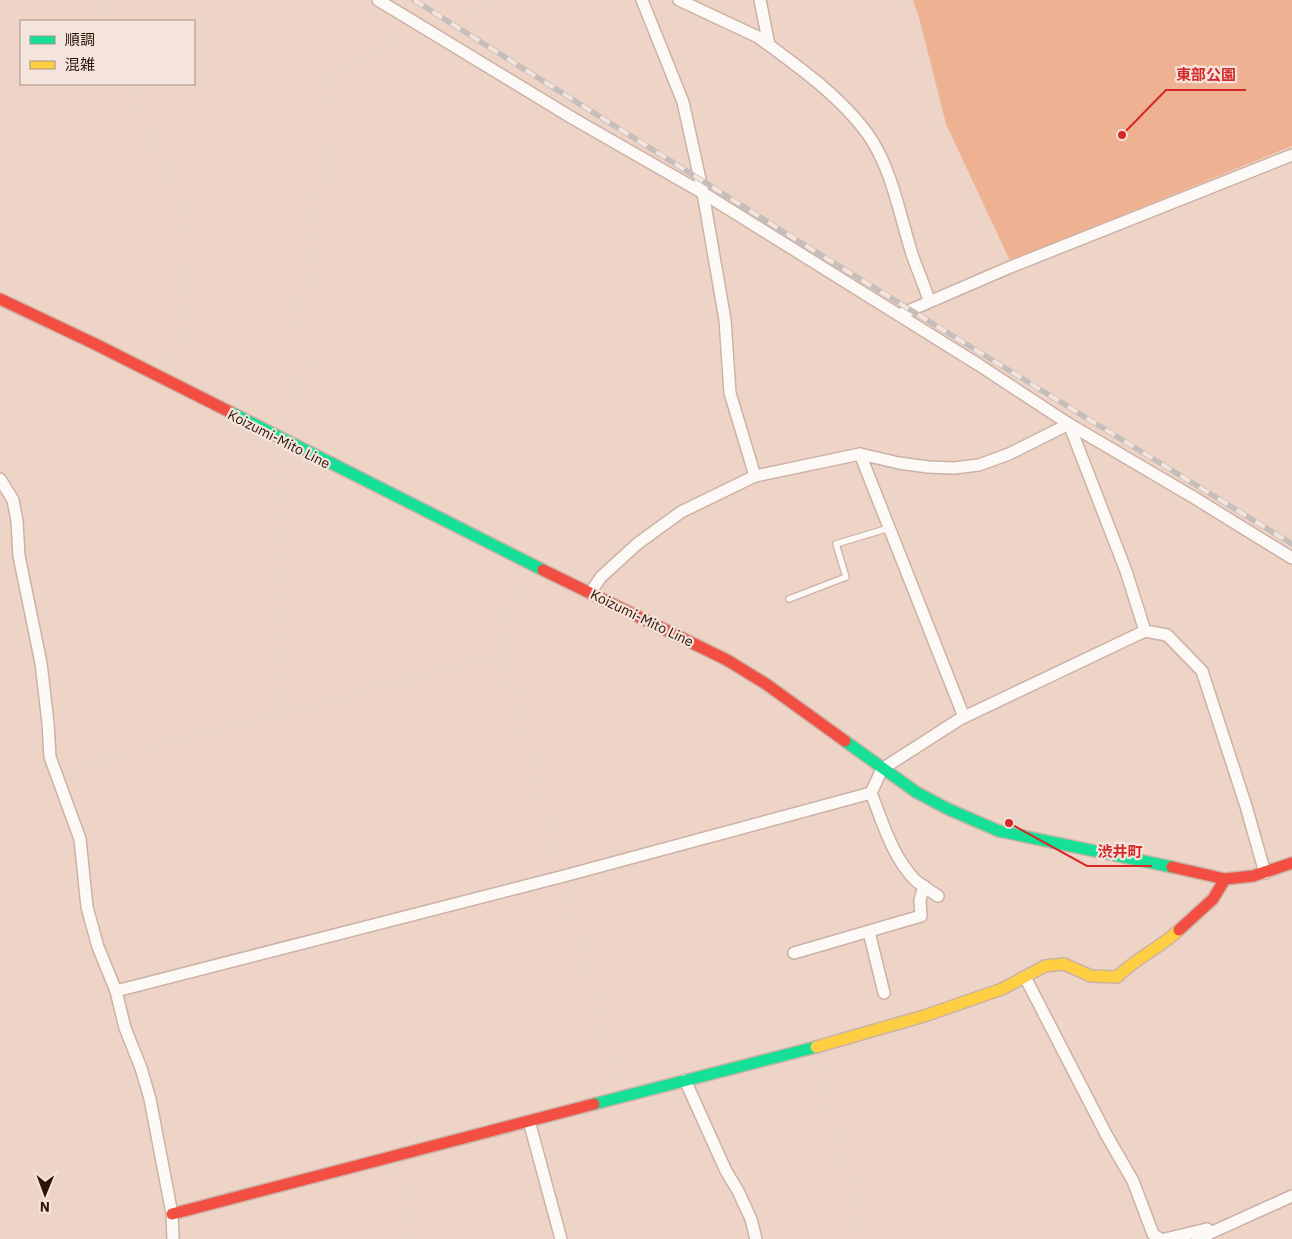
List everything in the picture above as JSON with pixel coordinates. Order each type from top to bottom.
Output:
[{"type":"main road","name":"Koizumi-Mito Line","points":[[0,299],[166,380],[433,516],[728,660],[766,684],[882,769],[916,792],[948,809],[999,831],[1126,856],[1225,879],[1253,876],[1292,863]]},
{"type":"main road","points":[[172,1214],[814,1047],[924,1016],[1002,989],[1044,966],[1064,964],[1091,976],[1117,977],[1130,964],[1172,937],[1213,899],[1225,879]]},
{"type":"street","points":[[378,0],[703,193],[1069,424],[1292,558]]},
{"type":"street","points":[[642,0],[683,102],[703,193],[725,320],[730,393],[755,476]]},
{"type":"street","points":[[679,0],[758,37],[808,74],[840,102],[867,133],[889,174],[912,254],[929,300]]},
{"type":"street","points":[[760,0],[769,45]]},
{"type":"street","points":[[899,315],[929,300],[1292,155]]},
{"type":"street","points":[[590,593],[601,577],[637,544],[666,522],[682,512],[755,476],[860,454],[928,468],[954,468],[979,465],[1009,454],[1069,424]]},
{"type":"street","points":[[1069,424],[1126,571],[1145,631]]},
{"type":"street","points":[[860,454],[964,717]]},
{"type":"street","points":[[0,479],[13,500],[17,520],[19,556],[41,663],[50,757],[80,839],[87,907],[96,939],[116,991],[125,1028],[141,1068],[150,1098],[172,1214],[173,1239]]},
{"type":"street","points":[[938,896],[916,881],[899,860],[888,837],[871,793],[882,769],[964,717],[1145,631],[1167,635],[1202,670],[1246,806],[1265,873]]},
{"type":"street","points":[[116,991],[573,874],[871,793]]},
{"type":"street","points":[[794,953],[921,916],[920,900],[924,886]]},
{"type":"street","points":[[869,932],[884,992]]},
{"type":"street","points":[[1025,977],[1107,1136],[1133,1181],[1152,1234],[1160,1239]]},
{"type":"street","points":[[685,1080],[726,1171],[738,1191],[751,1220],[756,1239]]},
{"type":"street","points":[[530,1121],[561,1239]]},
{"type":"street","points":[[1197,1239],[1292,1196]]},
{"type":"street","points":[[1165,1239],[1209,1228],[1219,1229]]},
{"type":"lane","points":[[789,599],[846,577],[836,544],[889,528]]},
{"type":"path","points":[[105,0],[111,20]]},
{"type":"path","points":[[432,32],[488,0]]},
{"type":"path","points":[[908,0],[914,16],[941,120],[1008,268]]},
{"type":"path","points":[[287,712],[277,488],[277,438],[305,369],[302,299],[311,267],[316,204],[336,130],[336,106],[330,79],[416,23]]},
{"type":"path","points":[[141,85],[145,126],[186,216],[192,236],[189,305],[166,380]]},
{"type":"path","points":[[56,773],[503,654],[502,638],[528,562]]},
{"type":"path","points":[[814,1047],[864,1239]]},
{"type":"path","points":[[394,1157],[415,1239]]},
{"type":"shaded area","points":[[913,0],[1292,0],[1292,146],[1010,261],[946,124]]},
{"type":"railway","points":[[414,0],[808,247],[1292,544]]},
{"type":"traffic: fast","points":[[230,412],[543,570]]},
{"type":"traffic: fast","points":[[845,741],[916,792],[948,809],[999,831],[1172,867]]},
{"type":"traffic: fast","points":[[594,1104],[816,1047]]},
{"type":"traffic: slow","points":[[816,1047],[924,1016],[1002,989],[1045,966],[1064,964],[1091,976],[1117,977],[1179,930]]},
{"type":"traffic: jam","points":[[0,299],[95,344],[230,412]]},
{"type":"traffic: jam","points":[[543,570],[727,660],[766,684],[845,741]]},
{"type":"traffic: jam","points":[[1172,867],[1225,879],[1253,876],[1292,863]]},
{"type":"traffic: jam","points":[[1179,930],[1213,899],[1225,879]]},
{"type":"traffic: jam","points":[[172,1214],[594,1104]]},
{"type":"place","name":"東部公園","points":[[1122,135]]},
{"type":"place","name":"渋井町","points":[[1009,823]]}]
